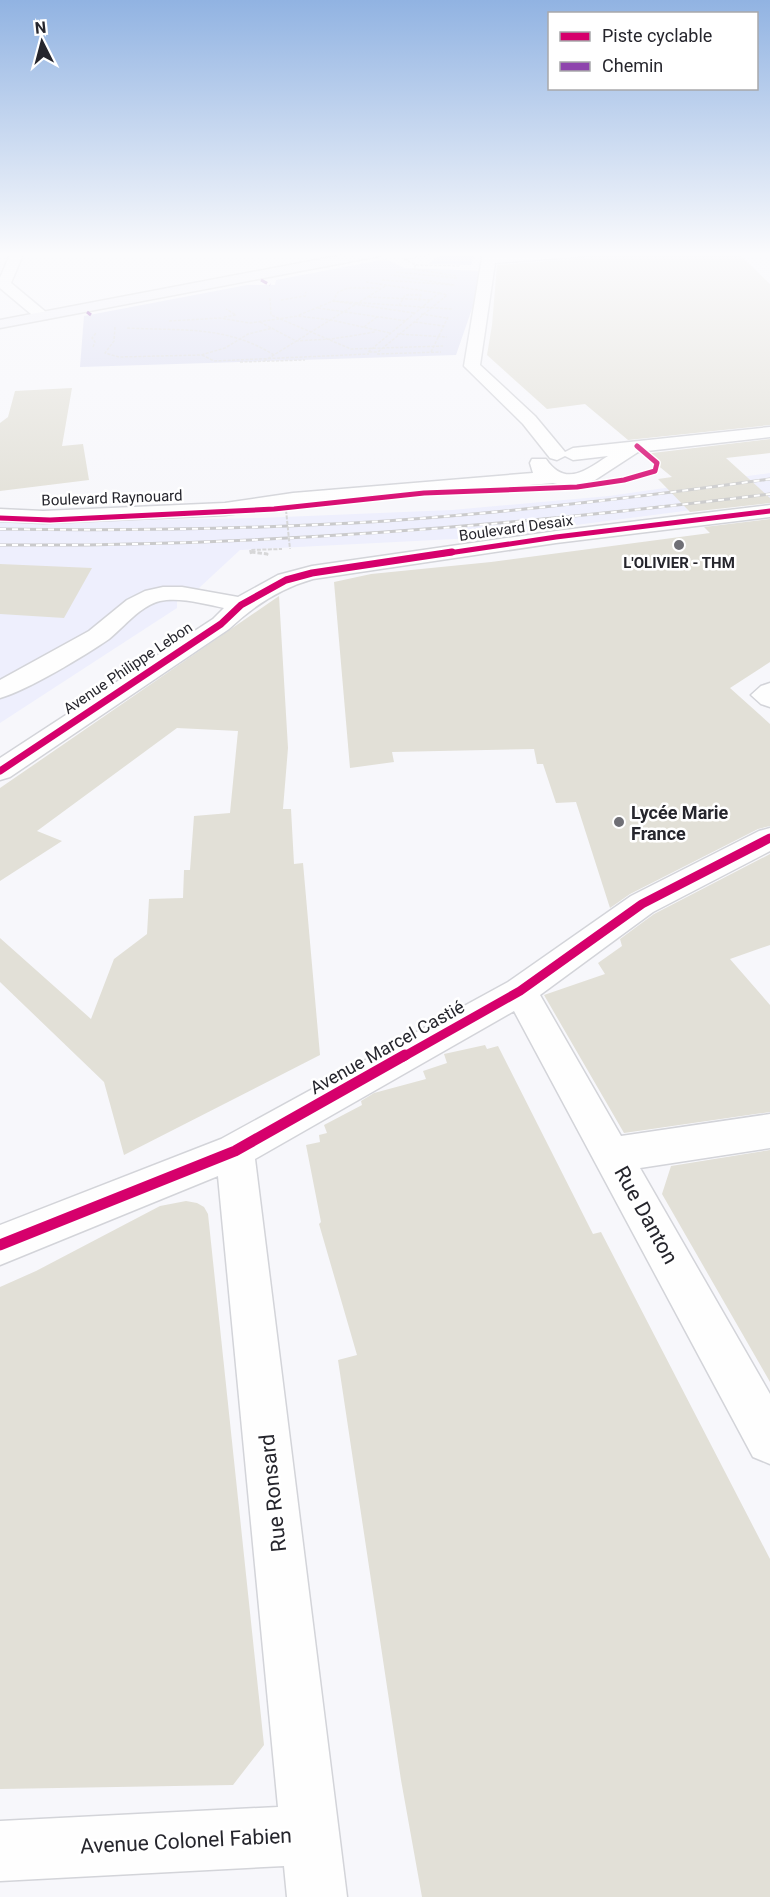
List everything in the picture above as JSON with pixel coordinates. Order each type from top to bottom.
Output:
[{"type":"street","points":[[476,341],[472,366],[565,454],[591,459],[599,467]]},
{"type":"street","points":[[504,483],[539,465],[543,458],[770,432]]},
{"type":"street","name":"Boulevard Raynouard","points":[[0,515],[43,517],[225,509],[292,499],[555,477],[585,478],[598,472],[599,467],[637,446]]},
{"type":"street","points":[[539,465],[546,474],[555,477]]},
{"type":"street","name":"Boulevard Desaix","points":[[270,589],[286,579],[354,565],[770,511]]},
{"type":"street","name":"Avenue Philippe Lebon","points":[[0,771],[221,624],[241,606],[270,589]]},
{"type":"street","points":[[0,690],[100,634],[138,602],[151,597],[163,594],[183,596],[241,606]]},
{"type":"street","points":[[770,691],[764,695],[770,699]]},
{"type":"street","name":"Avenue Marcel Castié","points":[[0,1245],[235,1151],[520,991],[642,904],[770,838]]},
{"type":"street","name":"Rue Danton","points":[[520,991],[770,1440]]},
{"type":"street","points":[[613,1155],[770,1131]]},
{"type":"street","name":"Rue Ronsard","points":[[235,1151],[310,1835]]},
{"type":"street","name":"Avenue Colonel Fabien","points":[[0,1851],[310,1835],[317,1897]]},
{"type":"path","points":[[114,341],[105,353],[112,356],[201,355],[225,348],[236,341]]},
{"type":"path","points":[[252,341],[274,355]]},
{"type":"path","points":[[264,361],[296,341],[305,341]]},
{"type":"path","points":[[335,341],[351,349],[443,346]]},
{"type":"path","points":[[383,341],[368,352],[378,352],[392,341]]},
{"type":"path","points":[[431,352],[437,341]]},
{"type":"path","points":[[201,355],[214,361],[441,352]]},
{"type":"path","points":[[213,363],[305,360]]},
{"type":"path","points":[[274,509],[290,508],[290,549]]},
{"type":"path","points":[[267,554],[251,554],[250,550],[279,549]]},
{"type":"shaded area","points":[[82,341],[461,341],[456,355],[80,367]]},
{"type":"shaded area","points":[[770,473],[770,500],[474,538],[240,550],[199,588],[177,599],[177,608],[0,723],[0,521],[259,518],[452,510],[609,496]]},
{"type":"building","points":[[489,341],[770,341],[770,425],[628,440],[585,404],[547,409],[487,355]]},
{"type":"building","points":[[72,388],[62,446],[83,444],[89,480],[0,491],[0,423],[8,417],[15,391]]},
{"type":"building","points":[[770,439],[770,453],[726,458],[770,498],[770,503],[690,512],[658,479],[672,477],[644,454]]},
{"type":"building","points":[[770,519],[770,662],[730,688],[770,724],[770,826],[758,829],[630,894],[610,908],[576,802],[556,803],[543,764],[537,764],[534,749],[392,752],[394,762],[350,768],[334,582],[371,574],[491,562],[710,533],[704,527]]},
{"type":"building","points":[[0,564],[92,568],[64,618],[0,614]]},
{"type":"building","points":[[279,596],[288,748],[283,809],[291,809],[294,864],[303,863],[320,1055],[124,1155],[104,1082],[0,982],[0,938],[91,1019],[114,959],[147,934],[149,899],[183,898],[184,870],[190,870],[194,816],[230,813],[238,731],[177,728],[37,831],[62,841],[0,881],[0,788]]},
{"type":"building","points":[[770,854],[770,945],[730,959],[770,1005],[770,1112],[624,1133],[544,995],[605,974],[598,963],[622,946],[620,939],[654,914]]},
{"type":"building","points":[[485,1045],[487,1049],[498,1046],[593,1234],[601,1232],[770,1559],[770,1897],[422,1897],[401,1780],[338,1360],[357,1355],[319,1224],[321,1222],[306,1145],[320,1142],[319,1135],[327,1133],[324,1125],[362,1105],[361,1101],[374,1093],[426,1079],[423,1071],[447,1063],[444,1054]]},
{"type":"building","points":[[770,1150],[770,1382],[662,1194],[671,1166]]},
{"type":"building","points":[[186,1201],[204,1207],[208,1214],[264,1745],[233,1785],[0,1789],[0,1287],[36,1271],[160,1206]]},
{"type":"railway","points":[[0,529],[193,529],[386,521],[578,503],[770,479]]},
{"type":"railway","points":[[0,545],[193,542],[386,532],[578,516],[770,494]]},
{"type":"cycle path","points":[[0,518],[50,520],[274,509],[424,493],[577,487],[624,480],[655,471],[657,463],[637,446]]},
{"type":"cycle path","points":[[0,771],[221,624],[241,605],[286,580],[312,573],[556,537],[770,511]]},
{"type":"cycle path","points":[[0,1245],[235,1151],[520,991],[642,904],[770,838]]},
{"type":"place","name":"L'OLIVIER - THM","points":[[679,545]]},
{"type":"place","name":"Lycée Marie France","points":[[619,822]]}]
